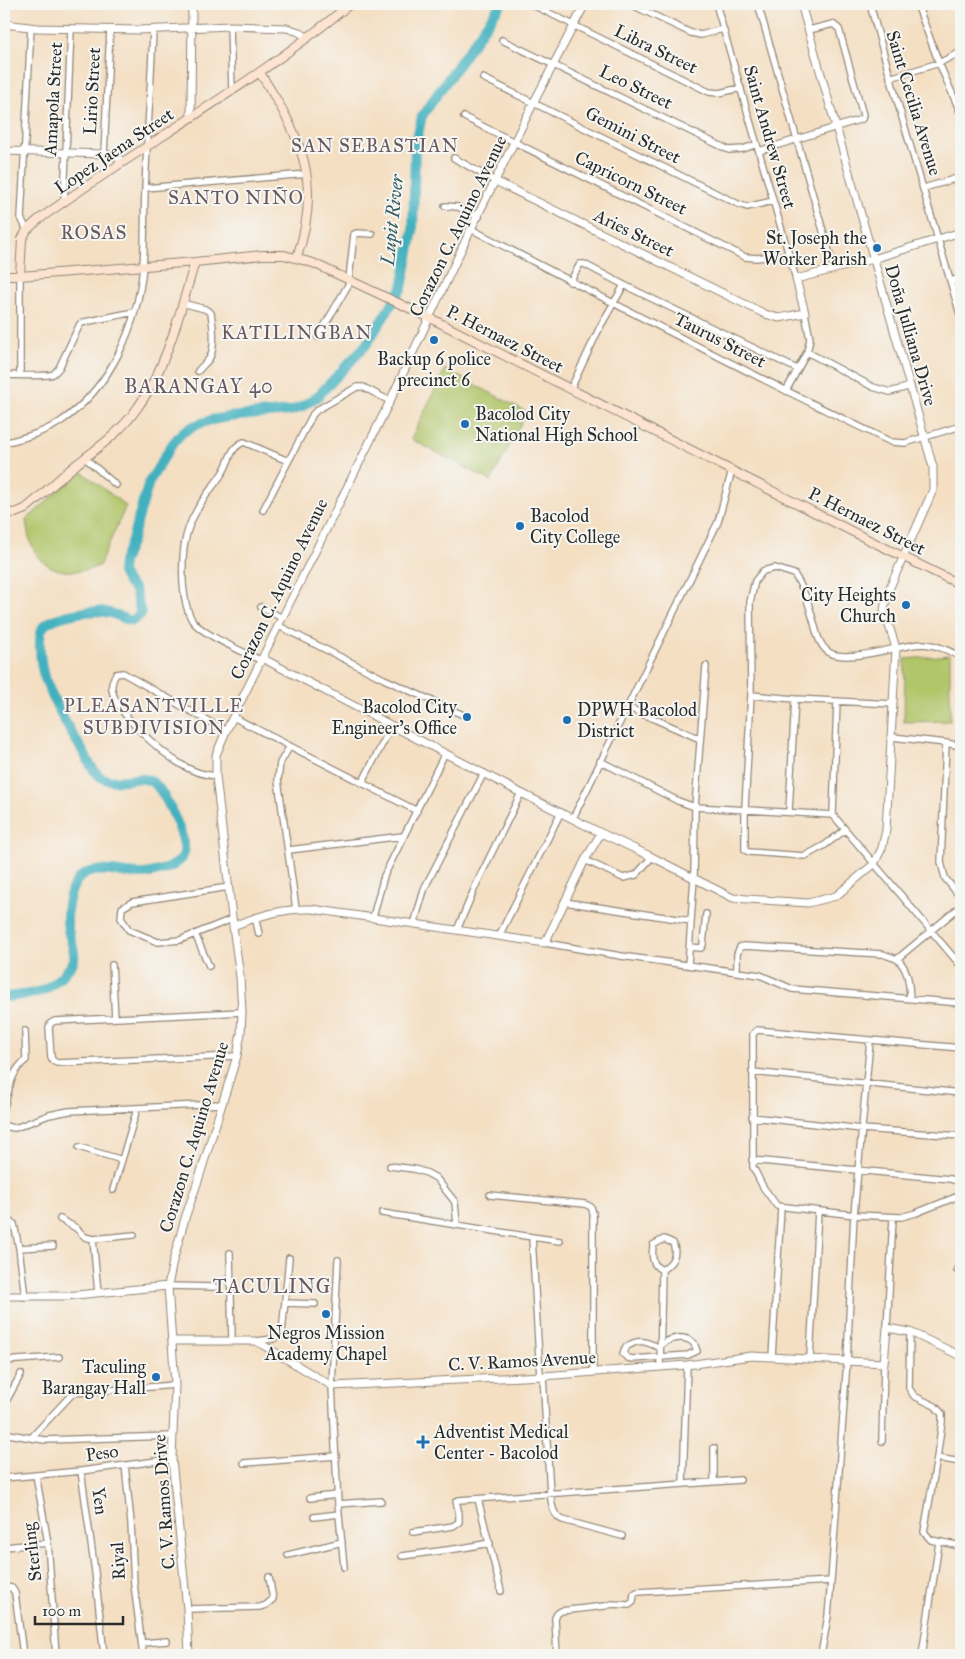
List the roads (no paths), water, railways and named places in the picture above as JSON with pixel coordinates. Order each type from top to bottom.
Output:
[{"type":"main road","name":"Lopez Jaena Street","points":[[27,230],[64,201],[122,161],[148,147],[260,73],[350,4]]},
{"type":"main road","points":[[260,73],[284,111],[305,163],[309,198],[308,219],[297,258]]},
{"type":"main road","points":[[20,276],[22,239],[27,230]]},
{"type":"main road","name":"P. Hernaez Street","points":[[4,276],[263,255],[284,255],[313,262],[571,388],[961,585]]},
{"type":"main road","points":[[4,512],[25,509],[112,438],[137,408],[163,361],[195,262]]},
{"type":"street","points":[[191,117],[192,4]]},
{"type":"street","name":"Corazon C. Aquino Avenue","points":[[168,1286],[181,1231],[237,1056],[241,1033],[240,977],[216,776],[216,755],[261,659],[390,401],[471,229],[585,4]]},
{"type":"street","points":[[630,4],[691,33],[701,35],[723,30]]},
{"type":"street","name":"Saint Andrew Street","points":[[716,4],[796,279],[810,339],[807,352],[786,391]]},
{"type":"street","points":[[758,4],[834,269]]},
{"type":"street","name":"Doña Julliana Drive","points":[[801,4],[933,467],[934,490],[903,556],[888,594],[884,610],[896,648]]},
{"type":"street","name":"Saint Cecilia Avenue","points":[[870,4],[961,318]]},
{"type":"street","points":[[917,4],[961,114]]},
{"type":"street","name":"Libra Street","points":[[533,5],[709,92],[720,93],[741,88]]},
{"type":"street","points":[[4,24],[110,30],[230,26],[287,28],[308,38]]},
{"type":"street","name":"Leo Street","points":[[502,40],[729,150],[758,148],[797,140],[862,119],[863,114],[839,29],[833,24],[809,30]]},
{"type":"street","points":[[230,26],[232,90]]},
{"type":"street","points":[[27,230],[22,218],[31,27]]},
{"type":"street","name":"Amapola Street","points":[[64,201],[71,29]]},
{"type":"street","name":"Lirio Street","points":[[104,154],[110,30]]},
{"type":"street","points":[[4,444],[42,432],[59,422],[87,400],[118,355],[134,312],[143,266],[153,30]]},
{"type":"street","points":[[890,78],[939,62],[961,52]]},
{"type":"street","name":"Gemini Street","points":[[483,78],[738,204],[747,206],[773,201]]},
{"type":"street","name":"Capricorn Street","points":[[464,117],[745,256],[757,258],[788,254]]},
{"type":"street","points":[[4,151],[104,154],[122,161]]},
{"type":"street","name":"Aries Street","points":[[454,158],[495,181],[765,314],[779,318],[804,313]]},
{"type":"street","points":[[145,188],[307,174]]},
{"type":"street","points":[[924,188],[961,176]]},
{"type":"street","points":[[445,206],[458,206],[479,216]]},
{"type":"street","name":"Taurus Street","points":[[471,229],[570,282],[891,442],[905,443],[961,426]]},
{"type":"street","points":[[796,279],[873,259],[961,232]]},
{"type":"street","points":[[318,337],[350,279],[354,234],[372,234]]},
{"type":"street","points":[[570,282],[580,264],[584,264],[797,369]]},
{"type":"street","points":[[20,276],[20,374]]},
{"type":"street","points":[[951,281],[961,278]]},
{"type":"street","points":[[571,388],[600,327],[624,285]]},
{"type":"street","points":[[182,303],[205,309],[211,313],[213,321],[212,354],[198,371]]},
{"type":"street","points":[[4,375],[47,376],[54,374],[59,368],[80,324],[134,312]]},
{"type":"street","points":[[807,352],[873,387],[890,392],[911,386]]},
{"type":"street","points":[[263,510],[313,414],[321,407],[357,387],[363,387],[390,401]]},
{"type":"street","points":[[288,461],[244,442],[237,444],[231,453],[224,471],[196,510],[184,536],[182,566],[184,591],[193,622],[203,630],[600,833],[733,898],[808,903],[836,896],[874,864],[882,848],[886,830],[896,648]]},
{"type":"street","points":[[86,458],[116,485]]},
{"type":"street","points":[[573,818],[718,522],[732,470]]},
{"type":"street","points":[[845,830],[819,849],[805,856],[749,852],[745,850],[745,808],[751,695],[750,602],[755,581],[763,571],[774,568],[794,574],[805,592],[818,637],[828,651],[841,656],[865,654],[922,644],[936,646],[961,657]]},
{"type":"street","points":[[261,607],[282,618]]},
{"type":"street","points":[[279,626],[384,679],[461,714]]},
{"type":"street","points":[[688,965],[694,878],[695,807],[706,666]]},
{"type":"street","points":[[216,776],[208,776],[183,766],[140,732],[119,706],[112,690],[112,682],[116,674],[124,673],[226,731]]},
{"type":"street","points":[[751,695],[893,704]]},
{"type":"street","points":[[789,811],[795,699]]},
{"type":"street","points":[[838,701],[833,815],[961,966]]},
{"type":"street","points":[[627,707],[700,739]]},
{"type":"street","points":[[233,716],[417,810]]},
{"type":"street","points":[[362,783],[387,735]]},
{"type":"street","points":[[892,736],[961,746]]},
{"type":"street","points":[[946,743],[941,862],[945,878],[961,898]]},
{"type":"street","points":[[290,746],[280,763],[278,772],[296,909]]},
{"type":"street","points":[[373,917],[384,876],[445,753]]},
{"type":"street","points":[[600,761],[695,807],[745,808],[833,815]]},
{"type":"street","points":[[414,924],[425,887],[484,773]]},
{"type":"street","points":[[457,930],[476,885],[521,792]]},
{"type":"street","points":[[499,936],[561,812]]},
{"type":"street","points":[[545,943],[600,833]]},
{"type":"street","points":[[289,850],[403,836]]},
{"type":"street","points":[[585,860],[623,878],[636,875],[652,857]]},
{"type":"street","points":[[229,887],[132,902],[126,905],[121,912],[121,918],[129,930],[158,942],[172,942],[232,922],[296,909],[373,917],[621,956],[760,975],[792,989],[961,1003]]},
{"type":"street","points":[[564,902],[691,921]]},
{"type":"street","points":[[897,960],[961,906]]},
{"type":"street","points":[[689,947],[701,948],[703,945],[706,914]]},
{"type":"street","points":[[255,917],[259,934]]},
{"type":"street","points":[[195,934],[209,966]]},
{"type":"street","points":[[737,972],[738,950],[744,946],[883,954],[897,960],[909,979],[910,998]]},
{"type":"street","points":[[112,965],[115,1018]]},
{"type":"street","points":[[237,1056],[57,1063],[53,1062],[51,1057],[49,1027],[55,1021],[242,1012]]},
{"type":"street","points":[[961,1048],[757,1030],[753,1034],[752,1072],[752,1160],[755,1174],[762,1187],[777,1206],[781,1208],[893,1218],[908,1216],[961,1195]]},
{"type":"street","points":[[4,1107],[11,1079],[20,1064],[26,1060],[25,1031]]},
{"type":"street","points":[[821,1655],[828,1616],[831,1581],[847,1361],[854,1214],[870,1041]]},
{"type":"street","points":[[752,1072],[961,1093]]},
{"type":"street","points":[[4,1125],[8,1128],[15,1128],[49,1115],[69,1111],[222,1104]]},
{"type":"street","points":[[113,1190],[137,1109]]},
{"type":"street","points":[[752,1117],[862,1129],[961,1136]]},
{"type":"street","points":[[78,1147],[122,1160]]},
{"type":"street","points":[[752,1160],[950,1179],[958,1181],[961,1189]]},
{"type":"street","points":[[390,1166],[414,1168],[427,1172],[436,1178],[455,1202],[457,1225]]},
{"type":"street","points":[[490,1195],[585,1204],[591,1207],[593,1213],[593,1372]]},
{"type":"street","points":[[772,1357],[781,1208]]},
{"type":"street","points":[[810,1358],[818,1211]]},
{"type":"street","points":[[382,1214],[560,1241]]},
{"type":"street","points":[[882,1441],[884,1363],[893,1218]]},
{"type":"street","points":[[60,1219],[76,1228],[84,1237],[93,1239],[134,1235]]},
{"type":"street","points":[[9,1222],[20,1248],[25,1297]]},
{"type":"street","points":[[532,1237],[550,1493],[554,1512],[557,1518],[622,1536]]},
{"type":"street","points":[[93,1239],[98,1293]]},
{"type":"street","points":[[664,1240],[672,1243],[675,1248],[675,1254],[672,1263],[662,1270],[655,1265],[652,1255],[653,1245],[664,1240]]},
{"type":"street","points":[[20,1248],[53,1246]]},
{"type":"street","points":[[230,1253],[232,1340]]},
{"type":"street","points":[[173,1342],[274,1339],[282,1333],[289,1258]]},
{"type":"street","points":[[338,1260],[332,1386],[337,1495],[344,1567]]},
{"type":"street","points":[[660,1367],[662,1270]]},
{"type":"street","points":[[4,1296],[48,1297],[168,1286],[215,1288]]},
{"type":"street","name":"C. V. Ramos Drive","points":[[168,1286],[175,1385],[172,1458],[187,1609],[189,1655]]},
{"type":"street","points":[[285,1303],[315,1304]]},
{"type":"street","points":[[887,1328],[910,1332],[961,1356]]},
{"type":"street","points":[[910,1332],[909,1388],[914,1396],[935,1406],[942,1414],[937,1458],[924,1532],[931,1540],[961,1546]]},
{"type":"street","points":[[683,1337],[694,1343],[697,1351],[688,1355],[660,1357],[628,1358],[623,1354],[623,1350],[628,1345],[641,1341],[660,1346],[671,1339],[683,1337]]},
{"type":"street","points":[[256,1341],[332,1386]]},
{"type":"street","points":[[4,1361],[59,1357]]},
{"type":"street","name":"C. V. Ramos Avenue","points":[[332,1386],[541,1376],[687,1365],[742,1357],[810,1358],[884,1363]]},
{"type":"street","points":[[683,1484],[687,1365]]},
{"type":"street","points":[[4,1405],[21,1374]]},
{"type":"street","points":[[31,1438],[73,1393],[175,1385]]},
{"type":"street","points":[[4,1433],[44,1440],[173,1436]]},
{"type":"street","points":[[714,1448],[714,1482]]},
{"type":"street","points":[[244,1463],[336,1456]]},
{"type":"street","name":"Peso","points":[[4,1478],[81,1471],[172,1458]]},
{"type":"street","points":[[937,1458],[961,1462]]},
{"type":"street","name":"Riyal","points":[[124,1465],[131,1523],[134,1584],[143,1655]]},
{"type":"street","name":"Yen","points":[[81,1471],[104,1655]]},
{"type":"street","name":"Sterling","points":[[36,1475],[48,1543],[56,1655]]},
{"type":"street","points":[[413,1532],[453,1526],[459,1522],[460,1514],[456,1501],[459,1500],[740,1480]]},
{"type":"street","points":[[310,1498],[337,1495]]},
{"type":"street","points":[[478,1499],[501,1591]]},
{"type":"street","points":[[338,1504],[381,1501]]},
{"type":"street","points":[[314,1516],[339,1514]]},
{"type":"street","points":[[288,1555],[342,1542]]},
{"type":"street","points":[[402,1556],[462,1548],[490,1542]]},
{"type":"street","points":[[4,1547],[48,1543]]},
{"type":"street","points":[[922,1655],[939,1543]]},
{"type":"street","points":[[187,1609],[266,1606],[273,1600],[269,1577]]},
{"type":"street","points":[[558,1655],[555,1618],[556,1614],[561,1611],[612,1604],[629,1605],[633,1602],[634,1594],[641,1592],[653,1593],[831,1581]]},
{"type":"street","points":[[4,1587],[12,1588],[15,1593],[23,1655]]},
{"type":"street","points":[[142,1643],[167,1641]]},
{"type":"waterway","name":"Lupit River","points":[[4,997],[41,991],[60,978],[72,964],[74,953],[67,927],[68,904],[72,889],[85,874],[104,870],[143,874],[154,872],[176,864],[184,853],[179,829],[171,809],[158,787],[151,781],[144,779],[119,781],[103,778],[91,766],[62,716],[44,676],[40,649],[42,629],[51,621],[76,613],[103,612],[132,621],[141,614],[135,590],[127,582],[122,572],[123,562],[132,540],[149,482],[173,443],[183,432],[211,420],[290,411],[301,407],[317,397],[366,345],[402,288],[413,231],[415,148],[422,116],[501,4]]},
{"type":"place","name":"St. Joseph the Worker Parish","points":[[877,248]]},
{"type":"place","name":"Backup 6 police precinct 6","points":[[434,340]]},
{"type":"place","name":"Bacolod City National High School","points":[[465,424]]},
{"type":"place","name":"Bacolod City College","points":[[520,526]]},
{"type":"place","name":"City Heights Church","points":[[906,605]]},
{"type":"place","name":"Bacolod City Engineer's Office","points":[[467,717]]},
{"type":"place","name":"DPWH Bacolod District","points":[[567,720]]},
{"type":"place","name":"Negros Mission Academy Chapel","points":[[326,1314]]},
{"type":"place","name":"Taculing Barangay Hall","points":[[156,1377]]},
{"type":"place","name":"Adventist Medical Center - Bacolod","points":[[423,1442]]},
{"type":"district","name":"SAN SEBASTIAN","points":[[375,145]]},
{"type":"district","name":"SANTO NIÑO","points":[[236,197]]},
{"type":"district","name":"ROSAS","points":[[94,232]]},
{"type":"district","name":"KATILINGBAN","points":[[297,332]]},
{"type":"district","name":"BARANGAY 40","points":[[199,386]]},
{"type":"district","name":"PLEASANTVILLE SUBDIVISION","points":[[154,716]]},
{"type":"district","name":"TACULING","points":[[272,1286]]}]
